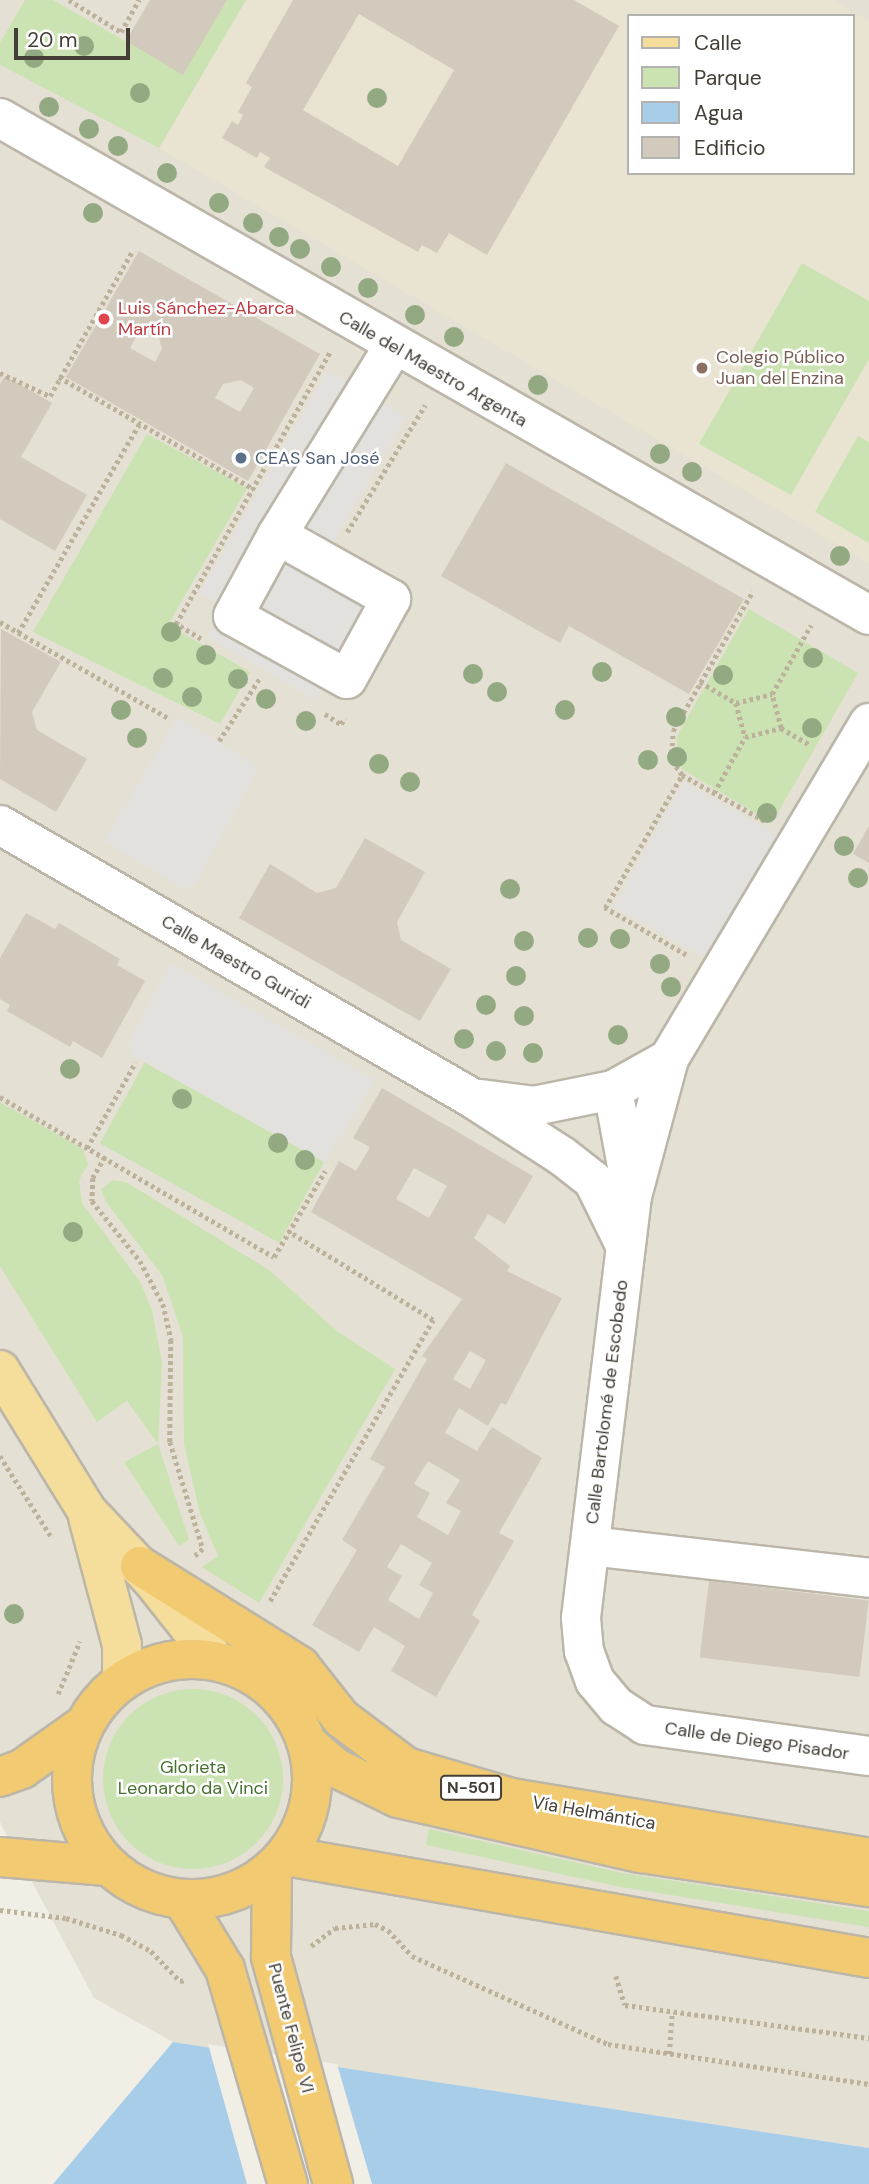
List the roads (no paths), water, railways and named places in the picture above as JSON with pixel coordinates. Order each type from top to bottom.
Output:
[{"type":"highway","name":"Vía Helmántica","points":[[140,1566],[162,1575],[300,1666],[341,1718],[406,1767],[512,1798],[869,1858]]},
{"type":"highway","name":"N-501","points":[[216,1661],[246,1672],[272,1689],[294,1714],[307,1742],[310,1802],[279,1863],[231,1894],[184,1900],[142,1890],[107,1866],[84,1832],[71,1784],[84,1725],[122,1682],[154,1665],[216,1661]]},
{"type":"highway","points":[[0,1777],[22,1769],[84,1725]]},
{"type":"highway","name":"Vía Helmántica","points":[[307,1742],[336,1768],[398,1798],[641,1853],[869,1887]]},
{"type":"highway","name":"N-501","points":[[0,1857],[107,1866]]},
{"type":"highway","points":[[279,1863],[869,1958]]},
{"type":"highway","name":"Puente Felipe VI","points":[[279,1863],[271,1957],[333,2184]]},
{"type":"highway","points":[[184,1900],[225,1969],[288,2184]]},
{"type":"main road","points":[[0,1370],[87,1511],[140,1566],[216,1661]]},
{"type":"main road","points":[[87,1511],[122,1645],[122,1682]]},
{"type":"street","name":"Calle del Maestro Argenta","points":[[0,118],[393,346],[869,615]]},
{"type":"street","points":[[277,535],[393,346]]},
{"type":"street","name":"Calle Bartolomé de Escobedo","points":[[645,1725],[616,1706],[595,1681],[584,1651],[581,1618],[632,1196],[669,1059],[869,723]]},
{"type":"street","name":"Calle Maestro Guridi","points":[[0,825],[472,1098],[593,1180],[626,1247]]},
{"type":"street","points":[[632,1196],[613,1090],[669,1059]]},
{"type":"street","name":"Calle Maestro Guridi","points":[[472,1098],[534,1106],[613,1090]]},
{"type":"street","points":[[590,1546],[869,1578]]},
{"type":"street","name":"Calle de Diego Pisador","points":[[645,1725],[869,1756]]},
{"type":"water","points":[[173,2042],[869,2148],[869,2184],[53,2184]]},
{"type":"place","name":"Luis Sánchez-Abarca Martín","points":[[104,319]]},
{"type":"place","name":"Colegio Público Juan del Enzina","points":[[702,368]]},
{"type":"place","name":"CEAS San José","points":[[241,458]]},
{"type":"park label","name":"Glorieta Leonardo da Vinci","points":[[193,1778]]}]
